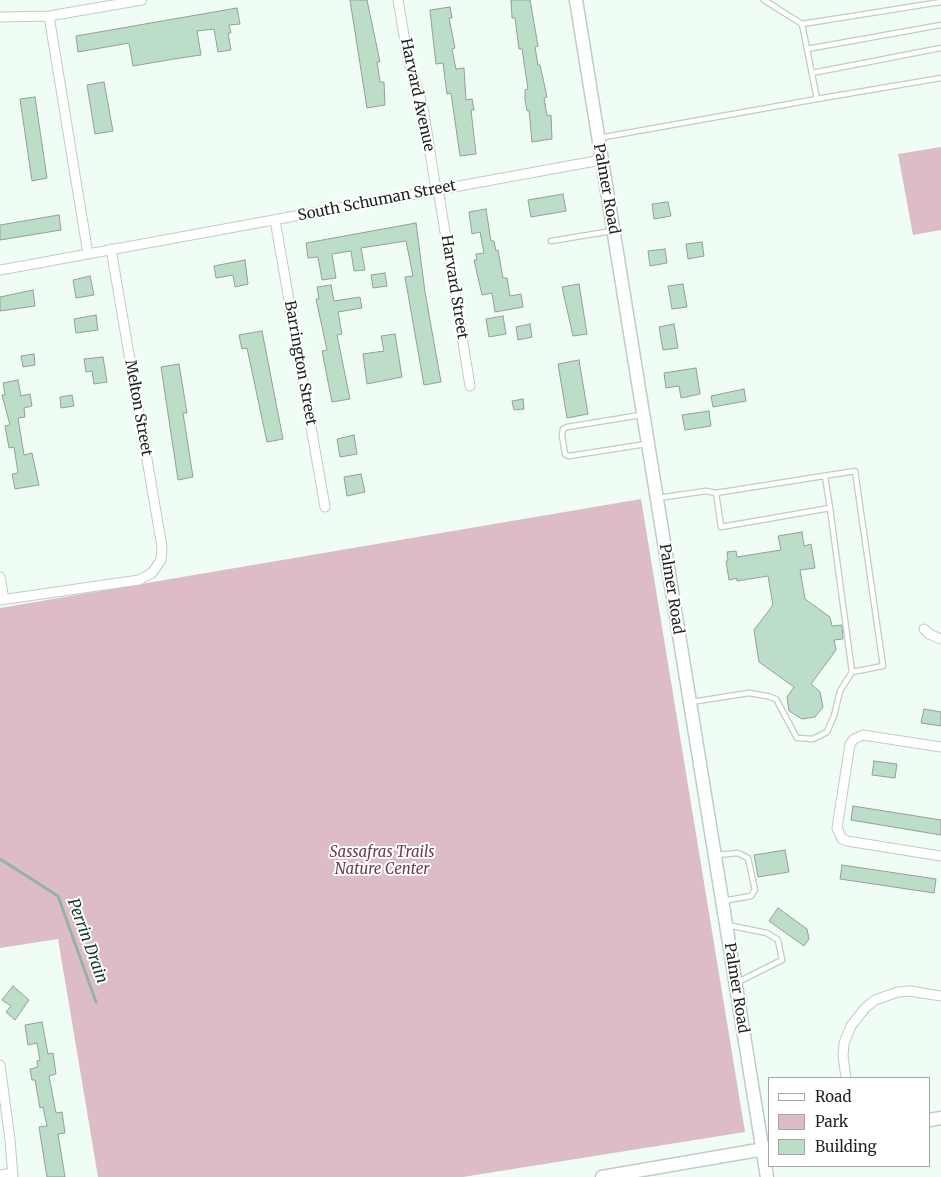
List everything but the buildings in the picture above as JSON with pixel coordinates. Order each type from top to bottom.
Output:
[{"type":"street","points":[[0,17],[49,16],[112,2],[142,0]]},
{"type":"street","name":"Harvard Avenue","points":[[398,0],[408,59],[423,107],[437,190]]},
{"type":"street","name":"Palmer Road","points":[[576,0],[721,902],[766,1149],[767,1177]]},
{"type":"street","points":[[0,270],[88,254],[49,16]]},
{"type":"street","name":"South Schuman Street","points":[[88,254],[601,160]]},
{"type":"street","name":"Harvard Street","points":[[437,190],[470,386]]},
{"type":"street","name":"Barrington Street","points":[[275,220],[325,507]]},
{"type":"street","name":"Melton Street","points":[[2,600],[139,580],[147,577],[157,567],[162,547],[111,250]]},
{"type":"street","points":[[0,576],[2,600]]},
{"type":"street","points":[[924,629],[929,634],[941,639]]},
{"type":"street","points":[[941,747],[863,735],[854,739],[850,744],[837,828],[840,836],[847,841],[941,856]]},
{"type":"street","points":[[846,1077],[843,1056],[844,1044],[851,1026],[865,1008],[886,995],[898,992],[910,991],[941,996]]},
{"type":"street","points":[[0,1065],[10,1140],[12,1175],[0,1174]]},
{"type":"street","points":[[602,1177],[766,1149]]},
{"type":"lane","points":[[764,0],[802,24],[941,2]]},
{"type":"lane","points":[[802,24],[817,99]]},
{"type":"lane","points":[[807,49],[941,25]]},
{"type":"lane","points":[[812,73],[941,48]]},
{"type":"lane","points":[[598,138],[941,78]]},
{"type":"lane","points":[[551,241],[613,231]]},
{"type":"lane","points":[[643,414],[567,427],[563,429],[562,435],[565,454],[570,456],[647,443]]},
{"type":"lane","points":[[656,498],[706,491],[716,493],[855,471],[883,666],[852,672]]},
{"type":"lane","points":[[689,703],[749,693],[767,696],[776,699],[797,738],[813,739],[827,732],[834,716],[840,691],[852,672],[825,476]]},
{"type":"lane","points":[[716,493],[721,527],[830,508]]},
{"type":"lane","points":[[714,855],[738,853],[748,858],[755,890],[751,896],[721,902]]},
{"type":"lane","points":[[725,925],[767,933],[778,940],[782,960],[735,983]]},
{"type":"green space","points":[[941,147],[941,230],[913,235],[898,154]]},
{"type":"green space","name":"Sassafras Trails Nature Center","points":[[641,499],[745,1132],[463,1177],[98,1177],[58,939],[0,948],[0,608]]},
{"type":"waterway","name":"Perrin Drain","points":[[0,859],[58,896],[96,1002]]}]
